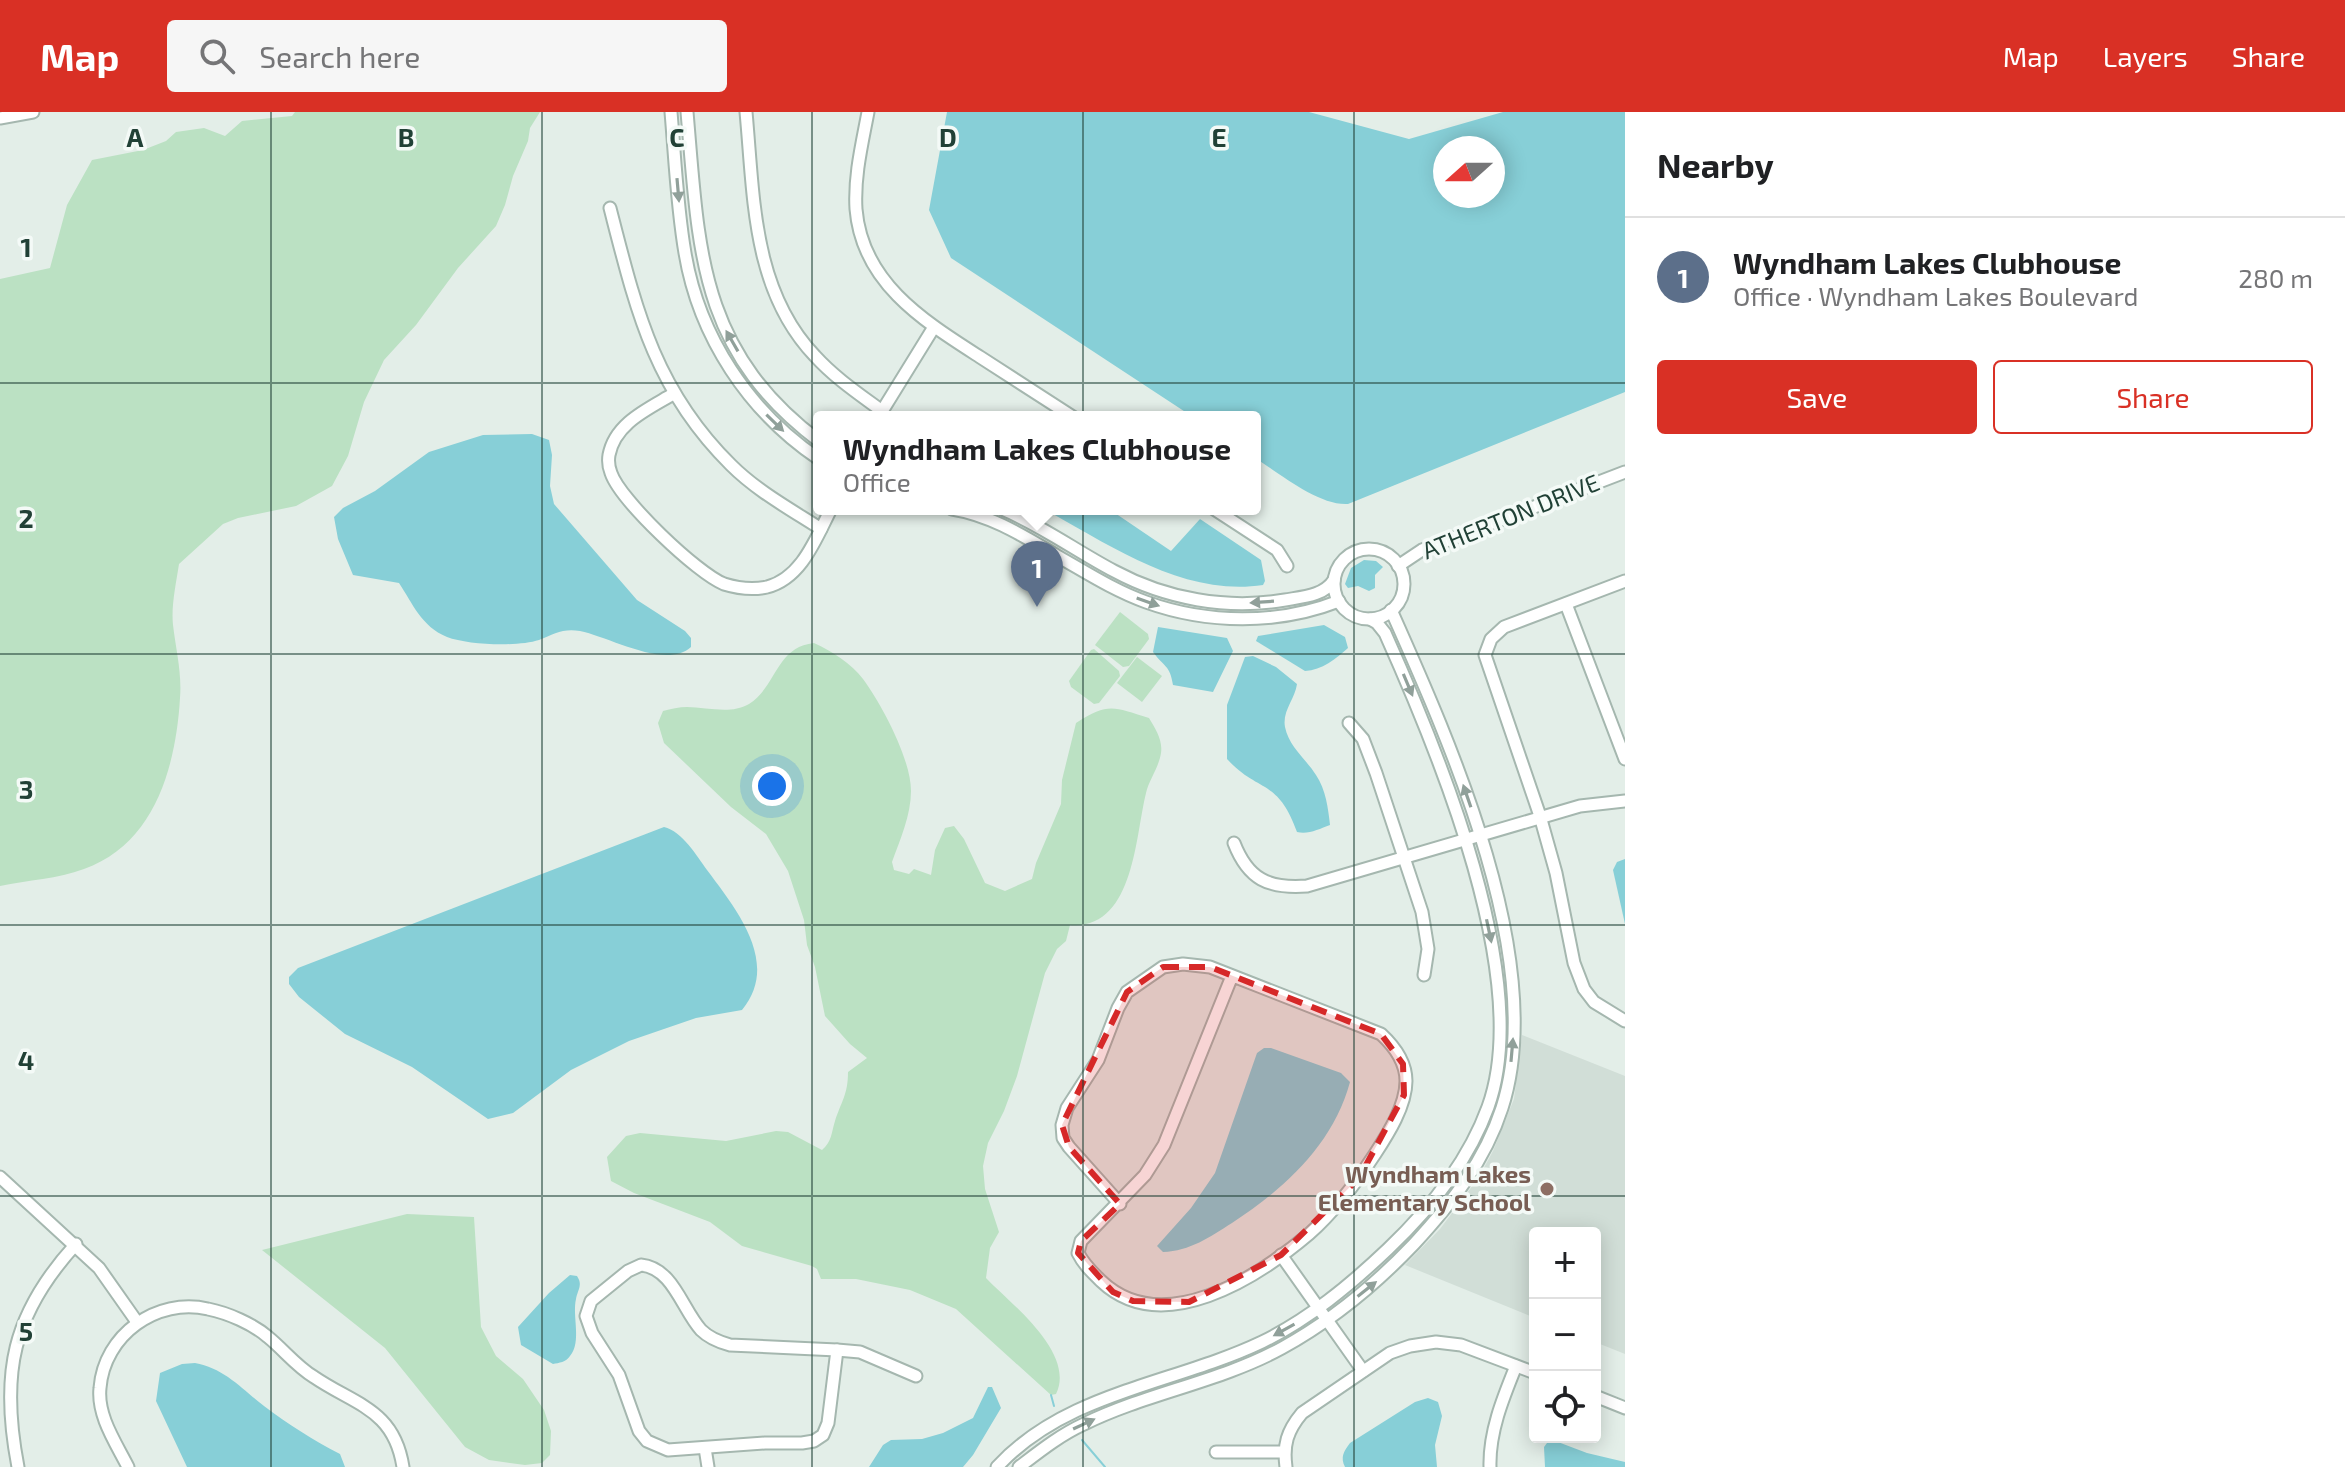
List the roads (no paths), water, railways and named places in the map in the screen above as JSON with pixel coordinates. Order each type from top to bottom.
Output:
[{"type":"street","points":[[0,118],[33,112]]},
{"type":"street","points":[[671,112],[685,256],[704,319],[735,376],[754,402],[775,424],[813,454]]},
{"type":"street","points":[[687,112],[697,236],[718,315],[767,394],[813,436]]},
{"type":"street","points":[[746,112],[759,244],[784,316],[813,355],[877,411]]},
{"type":"street","points":[[868,112],[857,176],[857,212],[862,239],[884,281],[903,303],[934,327],[1064,411]]},
{"type":"street","points":[[610,208],[634,298],[653,352],[673,394],[732,466],[763,492],[821,529]]},
{"type":"street","points":[[883,411],[934,327]]},
{"type":"street","points":[[673,394],[628,423],[613,441],[610,472],[646,519],[706,574],[724,584],[746,589],[768,587],[788,576],[803,562],[828,515]]},
{"type":"street","name":"ATHERTON DRIVE","points":[[1398,566],[1422,550],[1625,472]]},
{"type":"street","points":[[970,515],[1008,528],[1117,590],[1172,610],[1240,619],[1291,614],[1339,601]]},
{"type":"street","points":[[1013,515],[1125,577],[1176,596],[1208,602],[1270,602],[1322,592],[1334,580],[1343,561],[1360,550],[1383,552],[1398,566],[1403,578],[1402,591],[1391,610],[1370,619]]},
{"type":"street","points":[[1223,515],[1277,550],[1287,566]]},
{"type":"street","points":[[1117,590],[1125,577]]},
{"type":"street","points":[[997,1467],[1024,1443],[1077,1410],[1237,1353],[1318,1309],[1361,1274],[1423,1213],[1469,1149],[1488,1107],[1500,1043],[1497,976],[1465,839],[1407,681],[1385,633],[1370,619],[1350,613],[1339,601],[1334,580]]},
{"type":"street","points":[[1625,581],[1504,627],[1491,639],[1485,655],[1540,816],[1556,873],[1574,963],[1584,989],[1600,1007],[1625,1021]]},
{"type":"street","points":[[1566,604],[1625,759]]},
{"type":"street","points":[[1019,1467],[1060,1436],[1087,1422],[1227,1372],[1278,1350],[1327,1320],[1375,1283],[1435,1222],[1482,1157],[1495,1128],[1507,1088],[1514,1026],[1510,960],[1480,835],[1449,745],[1391,610]]},
{"type":"street","points":[[1349,723],[1363,739],[1422,912],[1428,949],[1424,975]]},
{"type":"street","points":[[1234,843],[1249,872],[1265,882],[1289,888],[1307,886],[1540,816],[1580,806],[1625,801]]},
{"type":"street","points":[[1120,1204],[1063,1138],[1062,1125],[1067,1108],[1098,1060],[1127,992],[1163,967],[1183,964],[1210,967],[1381,1034],[1394,1046],[1406,1079],[1404,1095],[1385,1137],[1359,1178],[1333,1210],[1281,1255],[1232,1286],[1189,1302],[1156,1305],[1133,1301],[1113,1292],[1083,1263],[1078,1253],[1081,1241],[1120,1204],[1145,1175],[1164,1145],[1232,976]]},
{"type":"street","points":[[1494,1085],[1507,1088]]},
{"type":"street","points":[[0,1177],[99,1268],[137,1322]]},
{"type":"street","points":[[1423,1213],[1435,1222]]},
{"type":"street","points":[[18,1467],[8,1434],[4,1399],[9,1355],[19,1321],[34,1296],[76,1244]]},
{"type":"street","points":[[1281,1255],[1363,1371]]},
{"type":"street","points":[[837,1350],[828,1423],[823,1435],[814,1441],[668,1450],[647,1441],[639,1431],[619,1375],[592,1333],[586,1316],[591,1301],[628,1271],[641,1265],[652,1266],[666,1277],[701,1329],[714,1339],[730,1345],[837,1350],[860,1352],[916,1376]]},
{"type":"street","points":[[127,1467],[103,1413],[100,1389],[106,1363],[120,1339],[137,1322],[160,1310],[184,1305],[210,1309],[267,1335],[315,1378],[366,1406],[384,1421],[396,1443],[403,1467]]},
{"type":"street","points":[[1286,1467],[1286,1437],[1302,1413],[1390,1353],[1436,1342],[1461,1345],[1530,1371]]},
{"type":"street","points":[[1490,1467],[1495,1425],[1516,1366]]},
{"type":"street","points":[[1601,1398],[1625,1408]]},
{"type":"street","points":[[705,1448],[708,1467]]},
{"type":"street","points":[[1216,1452],[1284,1452]]},
{"type":"water","points":[[947,112],[1309,112],[1409,139],[1503,112],[1625,112],[1625,392],[1348,504],[1312,494],[1261,462],[1261,411],[1184,411],[951,258],[929,210]]},
{"type":"water","points":[[532,434],[549,440],[552,455],[550,486],[554,504],[637,600],[685,631],[691,638],[691,647],[680,653],[653,654],[574,630],[518,644],[456,640],[424,621],[399,583],[353,575],[338,539],[334,517],[343,508],[375,491],[429,452],[483,435]]},
{"type":"water","points":[[1055,515],[1118,515],[1171,551],[1200,519],[1261,560],[1265,581],[1263,585],[1233,587],[1204,583],[1176,576],[1121,552]]},
{"type":"water","points":[[1364,560],[1376,561],[1383,567],[1375,575],[1375,588],[1369,591],[1358,586],[1348,588],[1345,584],[1351,568]]},
{"type":"water","points":[[1324,625],[1345,637],[1348,648],[1317,669],[1305,671],[1256,641],[1258,636]]},
{"type":"water","points":[[1158,627],[1227,638],[1233,651],[1213,692],[1173,685],[1168,670],[1153,652]]},
{"type":"water","points":[[1253,656],[1276,667],[1297,684],[1285,716],[1285,727],[1294,747],[1319,781],[1326,799],[1330,825],[1309,832],[1297,832],[1290,815],[1275,794],[1238,770],[1227,759],[1227,705],[1245,657]]},
{"type":"water","points":[[664,827],[677,833],[688,845],[741,919],[756,955],[757,974],[753,992],[742,1010],[696,1018],[629,1041],[571,1070],[513,1113],[488,1119],[412,1067],[345,1034],[299,997],[289,984],[289,977],[298,968]]},
{"type":"water","points":[[1625,859],[1625,924],[1613,870],[1617,862]]},
{"type":"water","points":[[1264,1048],[1341,1073],[1350,1082],[1332,1126],[1288,1180],[1251,1210],[1208,1238],[1182,1249],[1163,1252],[1157,1246],[1191,1208],[1215,1173],[1257,1053]]},
{"type":"water","points":[[570,1275],[577,1276],[580,1282],[575,1306],[574,1350],[562,1362],[553,1364],[521,1345],[518,1327]]},
{"type":"water","points":[[195,1363],[224,1374],[282,1419],[340,1454],[345,1467],[187,1467],[156,1401],[160,1373],[182,1364]]},
{"type":"water","points":[[988,1387],[992,1387],[1001,1408],[963,1467],[869,1467],[883,1445],[891,1440],[922,1439],[943,1433],[973,1418]]},
{"type":"water","points":[[1428,1398],[1438,1402],[1442,1416],[1435,1445],[1437,1467],[1345,1467],[1343,1454],[1350,1443],[1415,1402]]},
{"type":"water","points":[[1547,1443],[1561,1443],[1625,1462],[1625,1467],[1545,1467],[1544,1447]]},
{"type":"waterway","points":[[1051,1395],[1054,1406]]},
{"type":"waterway","points":[[1082,1440],[1105,1467]]},
{"type":"place","name":"Wyndham Lakes Clubhouse","points":[[1037,607]]},
{"type":"place","name":"Wyndham Lakes Elementary School","points":[[1547,1189]]}]
